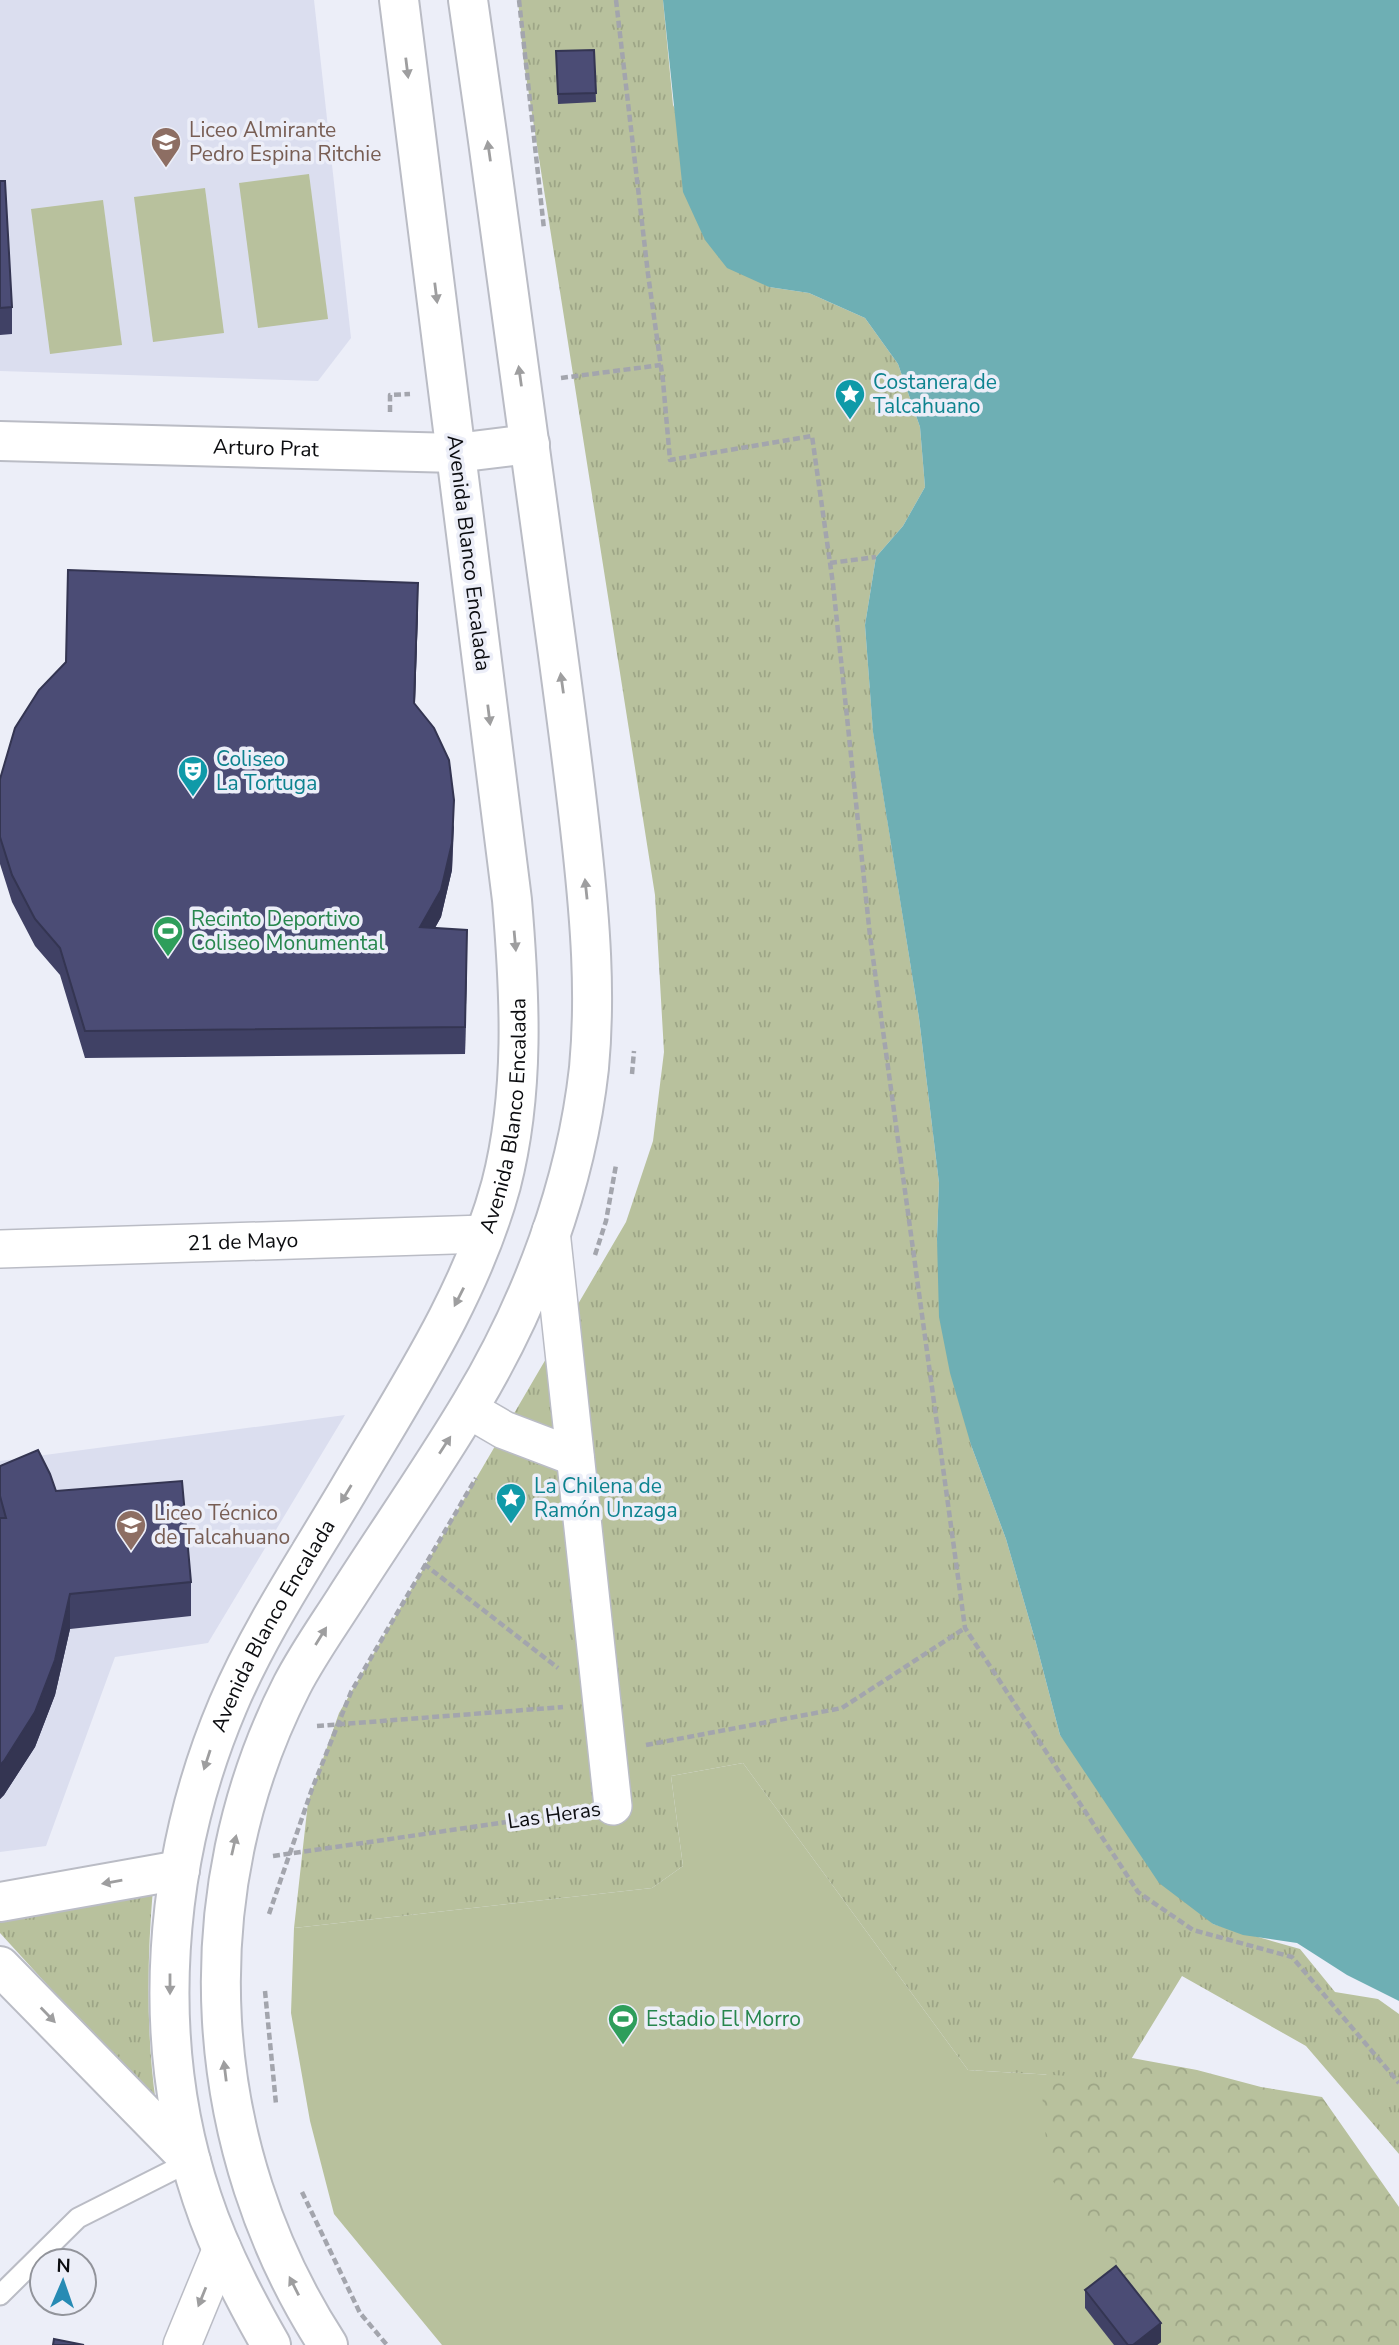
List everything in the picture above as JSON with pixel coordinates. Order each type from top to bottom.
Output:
[{"type":"main road","name":"Avenida Blanco Encalada","points":[[271,2345],[248,2305],[202,2200],[181,2121],[171,2033],[170,1977],[180,1870],[191,1815],[207,1759],[227,1706],[252,1654],[426,1360],[466,1282],[501,1184],[517,1083],[520,1013],[512,900],[399,0]]},
{"type":"main road","name":"Avenida Blanco Encalada","points":[[328,2345],[292,2284],[252,2188],[227,2084],[220,2029],[219,1973],[230,1863],[244,1807],[271,1730],[294,1681],[468,1409],[512,1330],[551,1231],[578,1132],[589,1070],[592,947],[571,751],[468,0]]},
{"type":"main road","name":"Arturo Prat","points":[[0,441],[456,453],[530,444]]},
{"type":"main road","points":[[0,1902],[180,1870]]},
{"type":"main road","points":[[0,1966],[191,2161]]},
{"type":"street","name":"Las Heras","points":[[551,1231],[614,1806]]},
{"type":"street","name":"21 de Mayo","points":[[0,1249],[485,1234]]},
{"type":"street","points":[[468,1409],[504,1430],[575,1457]]},
{"type":"street","points":[[182,2345],[222,2248]]},
{"type":"lane","points":[[0,2295],[78,2218],[191,2161]]},
{"type":"path","points":[[616,0],[661,365],[670,460],[812,436],[830,563],[870,936],[965,1628],[1138,1892],[1193,1930],[1292,1957],[1399,2083]]},
{"type":"path","points":[[521,383],[661,365]]},
{"type":"path","points":[[391,451],[390,395],[448,391]]},
{"type":"path","points":[[830,563],[876,557]]},
{"type":"path","points":[[386,1535],[602,1703]]},
{"type":"path","points":[[608,1752],[842,1709],[965,1628]]},
{"type":"path","points":[[271,1730],[602,1703]]},
{"type":"path","name":"Las Heras","points":[[230,1863],[614,1806]]},
{"type":"shaded area","name":"Liceo Almirante Pedro Espina Ritchie","points":[[0,0],[314,0],[351,338],[318,381],[0,371]]},
{"type":"shaded area","name":"Liceo Técnico de Talcahuano","points":[[345,1415],[208,1643],[115,1657],[46,1846],[0,1852],[0,1461]]},
{"type":"green space","points":[[518,0],[663,0],[673,105],[769,287],[809,293],[865,318],[898,364],[920,427],[925,487],[903,526],[876,557],[865,625],[873,731],[919,1018],[939,1183],[937,1239],[971,1445],[1006,1539],[1060,1735],[1213,1924],[1300,1949],[1335,1992],[1378,1999],[1399,2014],[1399,2154],[1306,2046],[1182,1976],[1119,2079],[968,2070],[743,1763],[671,1776],[683,1866],[652,1888],[294,1928],[308,1802],[339,1713],[626,1222],[653,1141],[664,1052],[655,895],[524,63]]},
{"type":"green space","points":[[309,174],[328,319],[258,328],[239,183]]},
{"type":"green space","points":[[205,188],[224,333],[153,342],[134,197]]},
{"type":"green space","points":[[103,200],[122,345],[50,354],[31,209]]},
{"type":"green space","name":"Estadio El Morro","points":[[743,1763],[968,2070],[1119,2079],[1399,2345],[442,2345],[334,2214],[310,2121],[291,2013],[294,1928],[652,1888],[683,1866],[671,1776]]},
{"type":"green space","points":[[153,1888],[148,1996],[156,2104],[0,1933],[0,1915]]},
{"type":"green space","points":[[1062,2053],[1121,2056],[1197,2070],[1261,2087],[1322,2097],[1399,2207],[1399,2345],[1181,2345],[1147,2307],[1049,2176],[1041,2082]]},
{"type":"water","points":[[663,0],[1399,0],[1399,2001],[1347,1975],[1297,1943],[1243,1935],[1213,1924],[1159,1883],[1060,1735],[1006,1539],[971,1445],[950,1373],[939,1317],[939,1183],[919,1018],[873,732],[865,625],[876,557],[903,526],[925,487],[920,427],[898,364],[865,318],[809,293],[769,287],[727,268],[705,240],[683,192]]},
{"type":"building","points":[[594,50],[596,93],[558,94],[556,51]]},
{"type":"building","points":[[0,181],[5,181],[12,307],[0,308]]},
{"type":"building","points":[[68,570],[418,583],[414,703],[434,728],[449,760],[454,800],[452,843],[441,890],[420,927],[467,930],[465,1027],[85,1031],[60,948],[35,919],[12,875],[0,837],[0,779],[15,728],[39,690],[66,662]]},
{"type":"building","points":[[38,1450],[56,1491],[182,1481],[191,1582],[70,1594],[55,1660],[35,1712],[0,1765],[0,1518],[6,1518],[0,1496],[0,1466]]},
{"type":"building","points":[[1116,2266],[1161,2323],[1133,2345],[1128,2345],[1085,2290]]},
{"type":"building","points":[[54,2339],[84,2345],[53,2345]]},
{"type":"place","name":"Liceo Almirante Pedro Espina Ritchie","points":[[166,169]]},
{"type":"place","name":"Costanera de Talcahuano","points":[[850,421]]},
{"type":"place","name":"Coliseo La Tortuga","points":[[193,798]]},
{"type":"place","name":"Recinto Deportivo Coliseo Monumental","points":[[168,958]]},
{"type":"place","name":"La Chilena de Ramón Unzaga","points":[[511,1525]]},
{"type":"place","name":"Liceo Técnico de Talcahuano","points":[[131,1552]]},
{"type":"place","name":"Estadio El Morro","points":[[623,2046]]}]
